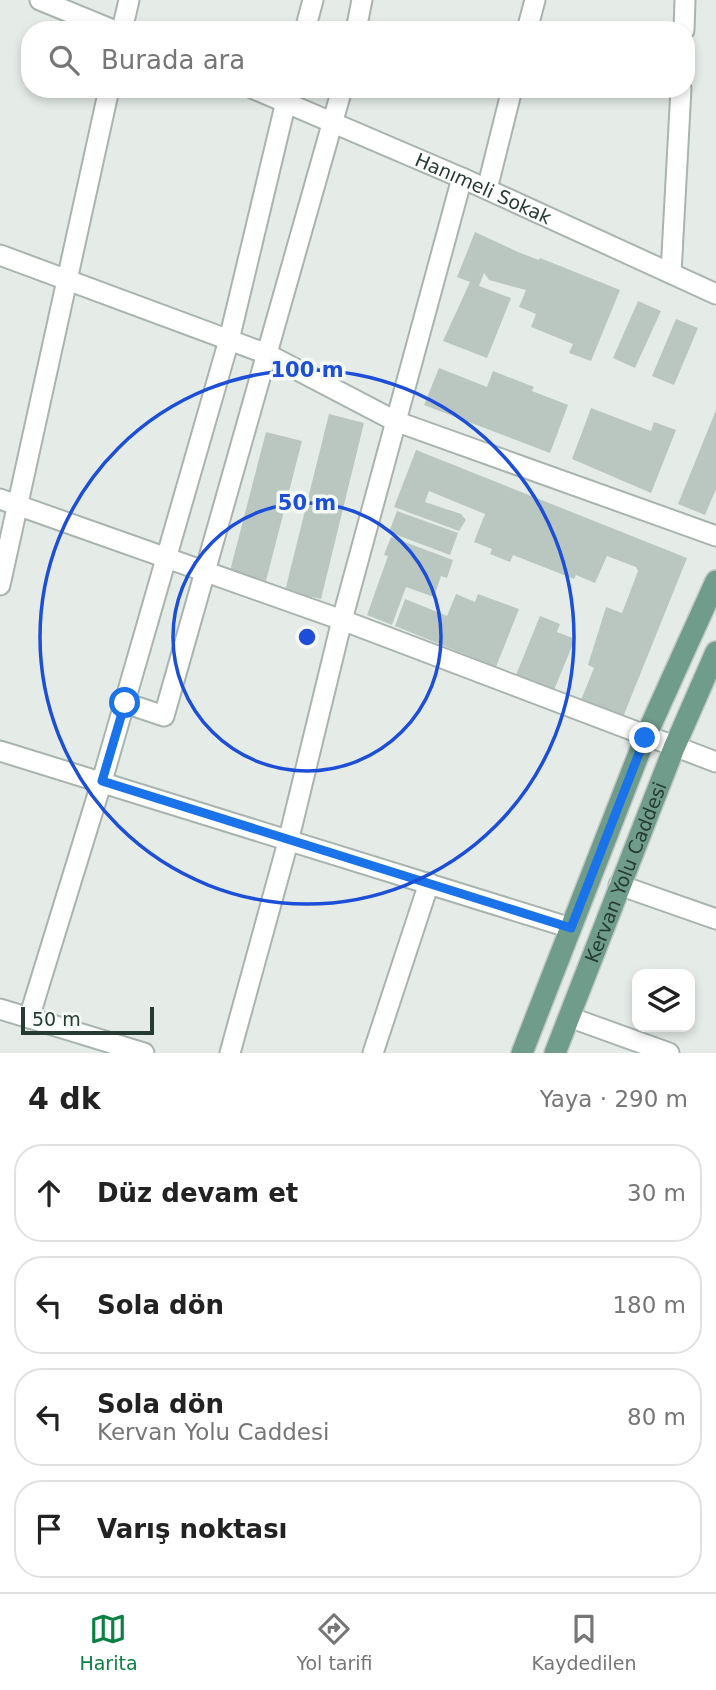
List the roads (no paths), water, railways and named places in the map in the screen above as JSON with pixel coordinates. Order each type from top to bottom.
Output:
[{"type":"main road","name":"Kervan Yolu Caddesi","points":[[522,1053],[645,738],[716,581]]},
{"type":"main road","name":"Kervan Yolu Caddesi","points":[[555,1053],[674,748],[716,652]]},
{"type":"street","points":[[40,0],[91,21]]},
{"type":"street","points":[[124,21],[129,0]]},
{"type":"street","points":[[307,21],[313,0]]},
{"type":"street","points":[[358,21],[362,0]]},
{"type":"street","points":[[529,21],[535,0]]},
{"type":"street","points":[[684,21],[685,0]]},
{"type":"street","points":[[0,585],[9,502],[107,98]]},
{"type":"street","points":[[29,1018],[102,781],[229,340],[288,98]]},
{"type":"street","name":"Hanımeli Sokak","points":[[291,98],[335,125],[462,178],[715,292]]},
{"type":"street","points":[[125,703],[164,716],[335,125],[340,98]]},
{"type":"street","points":[[487,189],[510,98]]},
{"type":"street","points":[[671,273],[681,98]]},
{"type":"street","points":[[230,1053],[288,842],[342,620],[462,178]]},
{"type":"street","points":[[0,254],[267,354],[395,421],[716,536]]},
{"type":"street","points":[[9,502],[342,620],[645,738],[716,762]]},
{"type":"street","points":[[0,751],[571,928]]},
{"type":"street","points":[[373,1053],[429,883]]},
{"type":"street","points":[[620,885],[716,919]]},
{"type":"street","points":[[0,1009],[29,1018],[83,1044],[144,1053]]},
{"type":"street","points":[[569,1017],[669,1053]]}]
